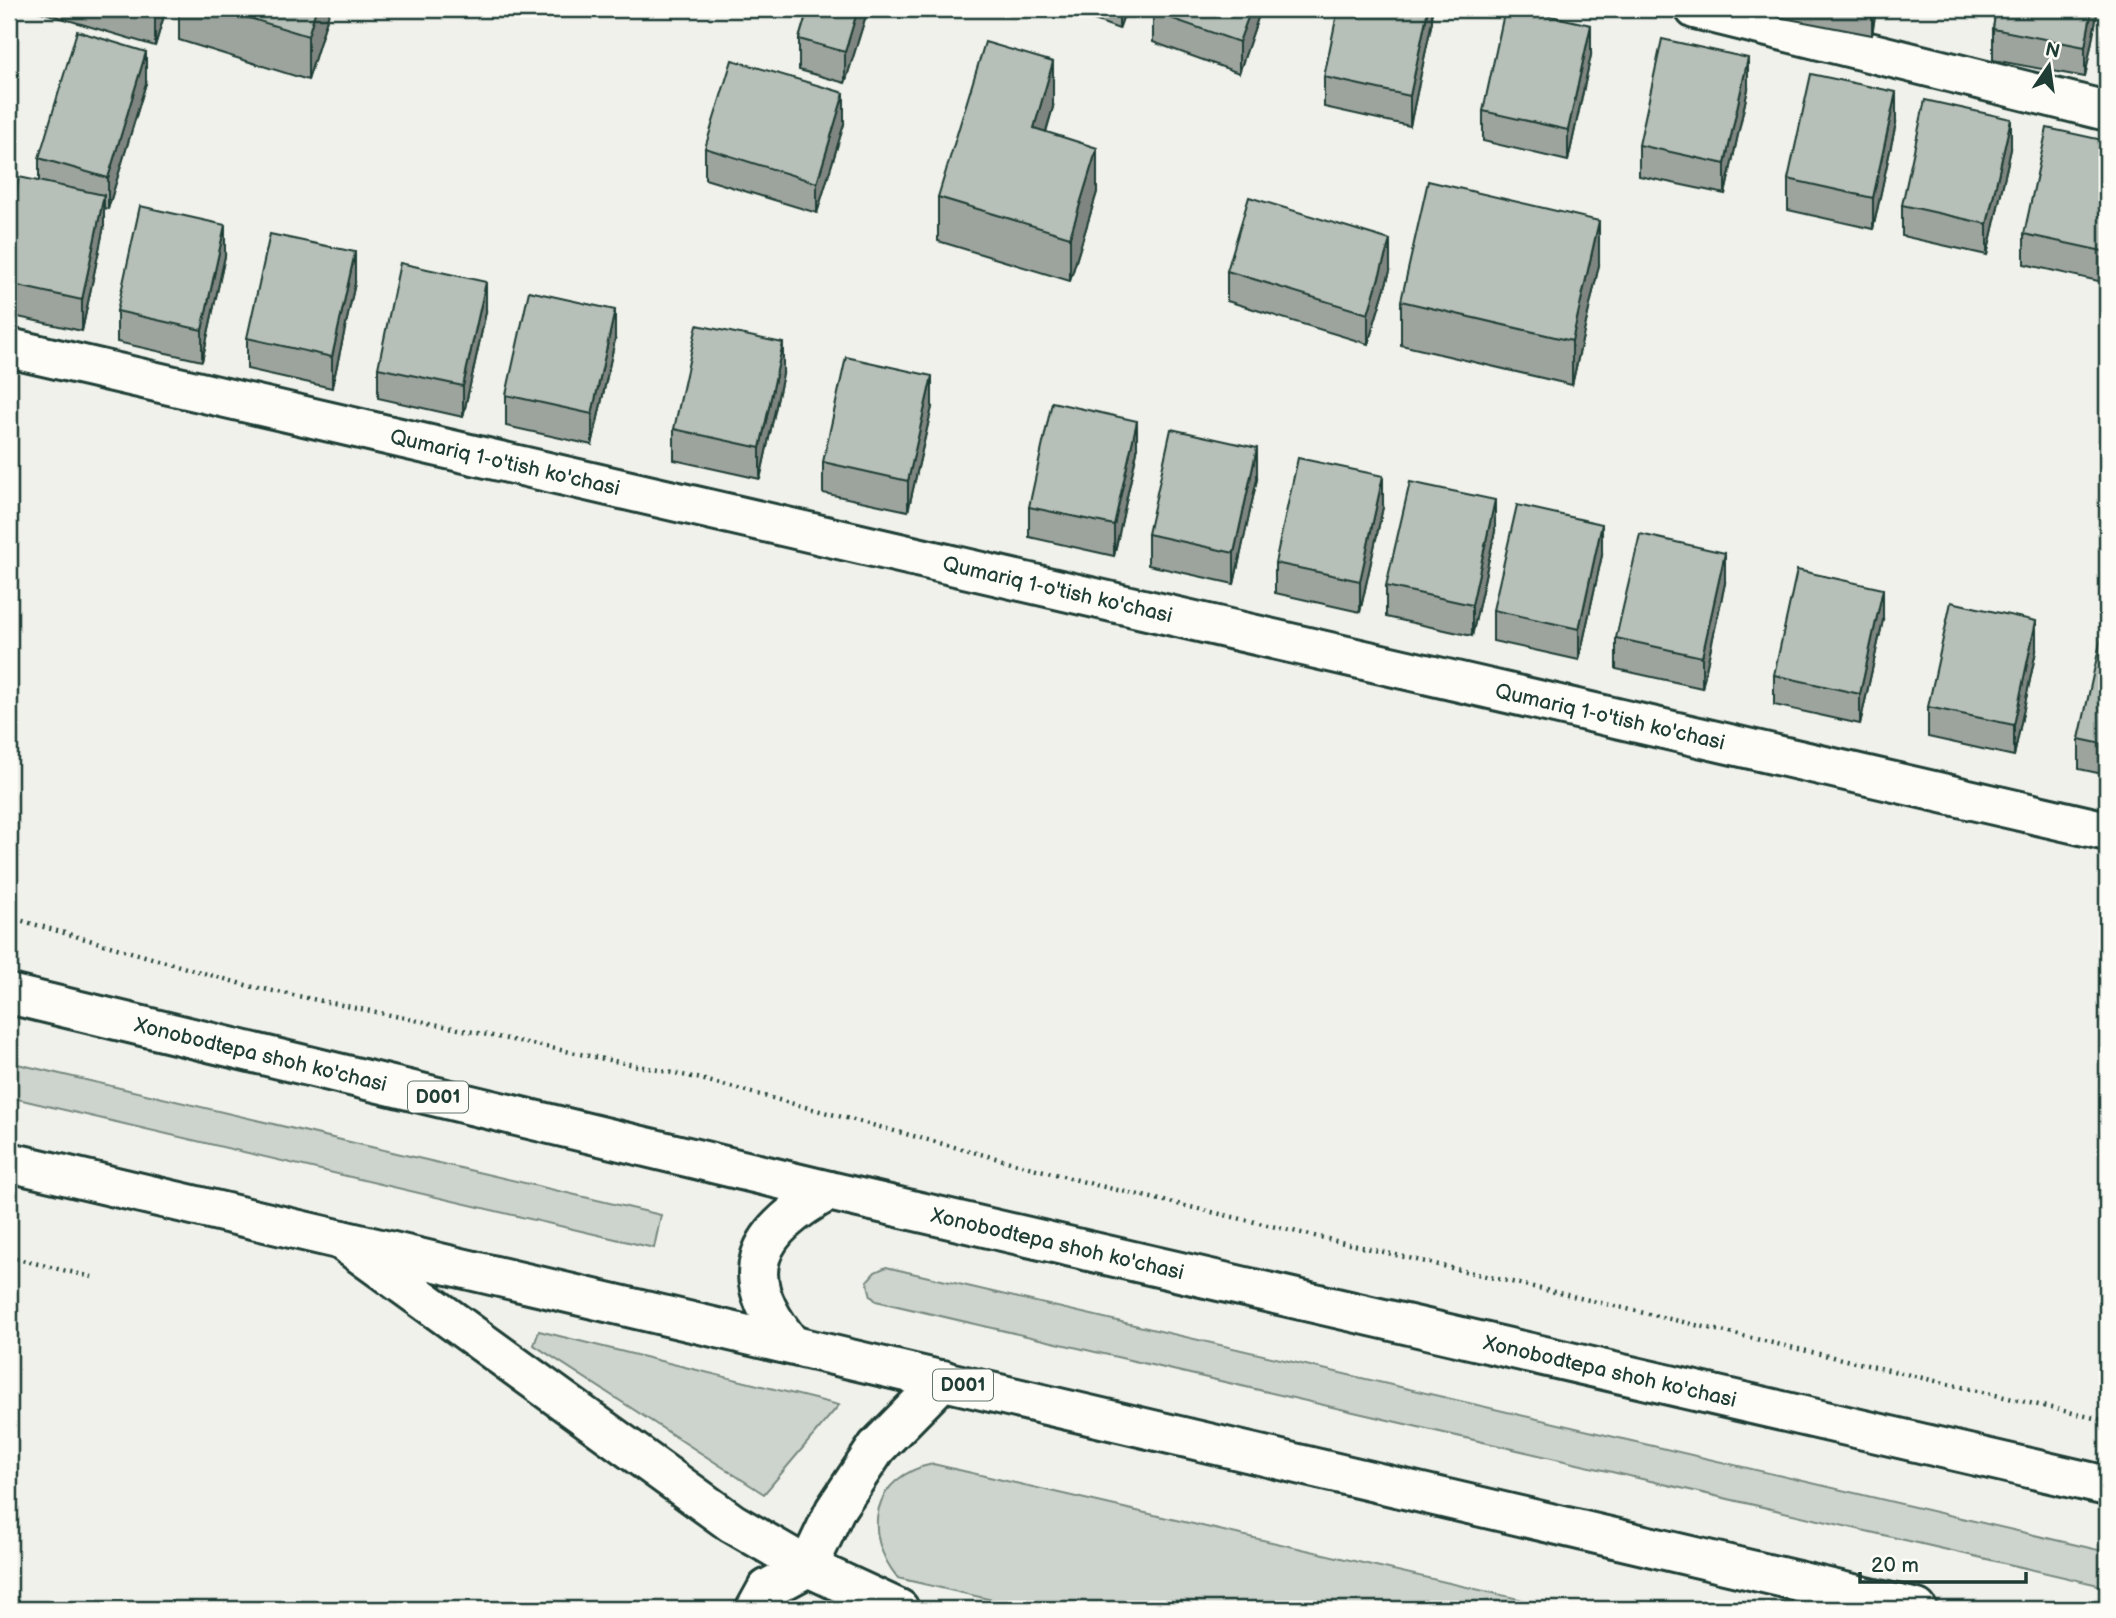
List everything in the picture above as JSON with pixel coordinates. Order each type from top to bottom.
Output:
[{"type":"main road","points":[[1695,9],[2107,111]]},
{"type":"main road","name":"Qumariq 1-o'tish ko'chasi","points":[[9,348],[2107,831]]},
{"type":"main road","name":"Xonobodtepa shoh ko'chasi","points":[[9,994],[829,1191],[2107,1486]]},
{"type":"main road","name":"D001","points":[[9,1162],[791,1343],[1896,1606]]},
{"type":"main road","points":[[791,1343],[772,1321],[761,1297],[757,1277],[761,1254],[785,1218],[829,1191]]},
{"type":"main road","points":[[341,1240],[732,1523],[808,1567],[899,1609]]},
{"type":"main road","points":[[756,1609],[767,1589],[808,1567],[835,1510],[877,1447],[943,1380]]},
{"type":"path","points":[[9,917],[249,986],[697,1078],[1096,1185],[2107,1421]]},
{"type":"path","points":[[9,1257],[92,1277]]},
{"type":"shaded area","points":[[9,1062],[661,1215],[654,1248],[9,1097]]},
{"type":"shaded area","points":[[886,1267],[2107,1552],[2107,1587],[876,1301],[871,1296],[867,1281],[875,1272]]},
{"type":"shaded area","points":[[539,1331],[839,1405],[764,1494],[534,1345]]},
{"type":"shaded area","points":[[933,1464],[1562,1609],[1031,1609],[898,1578],[886,1561],[879,1543],[877,1525],[885,1493],[912,1470]]},
{"type":"building","points":[[220,9],[316,9],[308,36]]},
{"type":"building","points":[[808,9],[858,9],[845,52],[799,39]]},
{"type":"building","points":[[1154,9],[1251,9],[1239,42],[1153,12]]},
{"type":"building","points":[[1338,9],[1428,9],[1410,96],[1324,77]]},
{"type":"building","points":[[1505,9],[1519,9],[1591,25],[1568,130],[1483,111]]},
{"type":"building","points":[[1996,9],[2092,9],[2085,47],[1993,29]]},
{"type":"building","points":[[77,31],[146,52],[108,178],[39,158]]},
{"type":"building","points":[[1662,39],[1748,58],[1725,164],[1639,145]]},
{"type":"building","points":[[985,42],[1053,62],[1034,128],[1097,148],[1070,237],[938,197]]},
{"type":"building","points":[[732,60],[844,93],[817,183],[705,148]]},
{"type":"building","points":[[1811,74],[1896,92],[1873,198],[1788,179]]},
{"type":"building","points":[[1925,100],[2011,119],[1987,224],[1902,205]]},
{"type":"building","points":[[2047,128],[2107,141],[2107,252],[2024,234]]},
{"type":"building","points":[[19,177],[104,195],[82,300],[9,284],[9,224]]},
{"type":"building","points":[[1428,181],[1599,221],[1572,341],[1401,301]]},
{"type":"building","points":[[1249,197],[1390,240],[1368,314],[1227,271]]},
{"type":"building","points":[[140,206],[225,225],[202,330],[117,311]]},
{"type":"building","points":[[270,234],[355,252],[332,357],[247,338]]},
{"type":"building","points":[[400,263],[486,282],[463,386],[378,368]]},
{"type":"building","points":[[529,291],[615,310],[592,414],[506,395]]},
{"type":"building","points":[[697,325],[783,343],[760,448],[674,429]]},
{"type":"building","points":[[846,357],[932,376],[908,481],[823,462]]},
{"type":"building","points":[[1052,402],[1137,421],[1114,525],[1029,507]]},
{"type":"building","points":[[1171,429],[1257,448],[1234,553],[1148,534]]},
{"type":"building","points":[[1298,458],[1383,476],[1360,581],[1275,563]]},
{"type":"building","points":[[1410,482],[1495,500],[1472,605],[1386,586]]},
{"type":"building","points":[[1517,505],[1602,524],[1579,629],[1493,610]]},
{"type":"building","points":[[1640,534],[1725,553],[1702,657],[1616,638]]},
{"type":"building","points":[[1797,570],[1883,589],[1860,694],[1774,675]]},
{"type":"building","points":[[1951,602],[2036,621],[2014,725],[1928,707]]},
{"type":"building","points":[[2102,634],[2107,635],[2107,745],[2079,739]]}]
